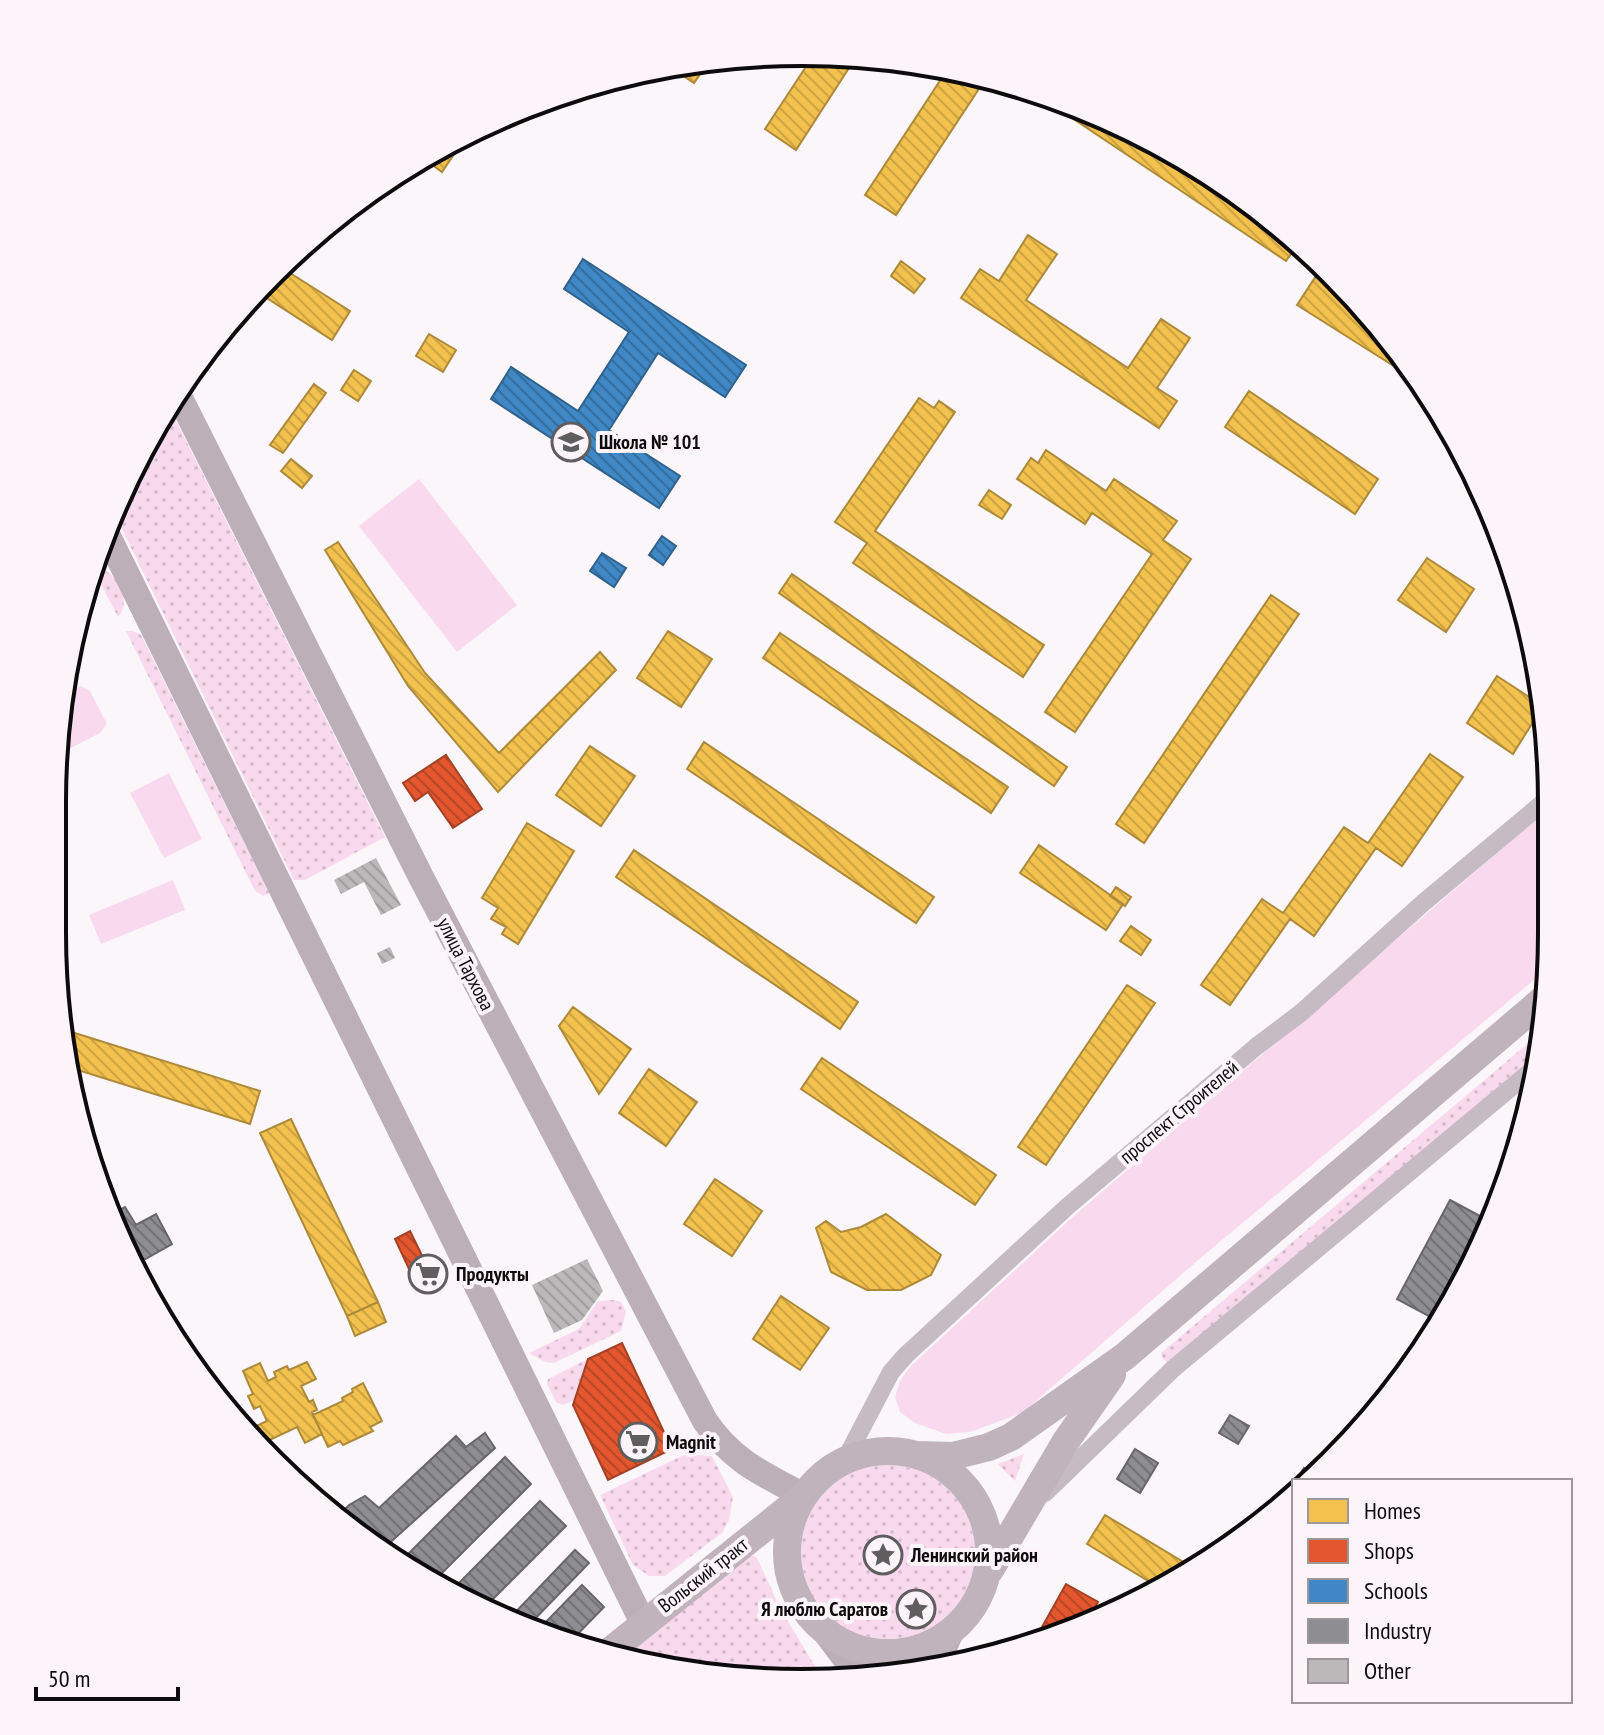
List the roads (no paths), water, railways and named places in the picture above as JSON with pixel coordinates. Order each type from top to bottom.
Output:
[{"type":"main road","name":"улица Тархова","points":[[183,404],[428,891],[705,1421],[731,1454],[804,1496]]},
{"type":"main road","points":[[112,545],[643,1623]]},
{"type":"main road","points":[[851,1667],[797,1596],[789,1566],[788,1535],[794,1514],[821,1475],[845,1460],[868,1453],[892,1451],[953,1456],[989,1447],[1011,1437],[1124,1357],[1534,1007]]},
{"type":"main road","points":[[987,1574],[1066,1441],[1124,1357]]},
{"type":"main road","points":[[917,1455],[937,1463],[969,1492],[980,1510],[987,1531],[989,1552],[987,1574],[980,1596],[928,1658]]},
{"type":"main road","name":"Вольский тракт","points":[[617,1645],[804,1496]]},
{"type":"main road","points":[[823,1629],[845,1643],[870,1651],[925,1659]]},
{"type":"street","name":"проспект Строителей","points":[[845,1460],[891,1372],[906,1355],[1068,1206],[1257,1046],[1302,1012],[1423,903],[1538,807]]},
{"type":"street","points":[[1025,1512],[1174,1368],[1524,1077]]},
{"type":"place","name":"Школа № 101","points":[[571,442]]},
{"type":"place","name":"Продукты","points":[[428,1274]]},
{"type":"place","name":"Magnit","points":[[638,1442]]},
{"type":"place","name":"Ленинский район","points":[[883,1555]]},
{"type":"place","name":"Я люблю Саратов","points":[[916,1609]]}]
